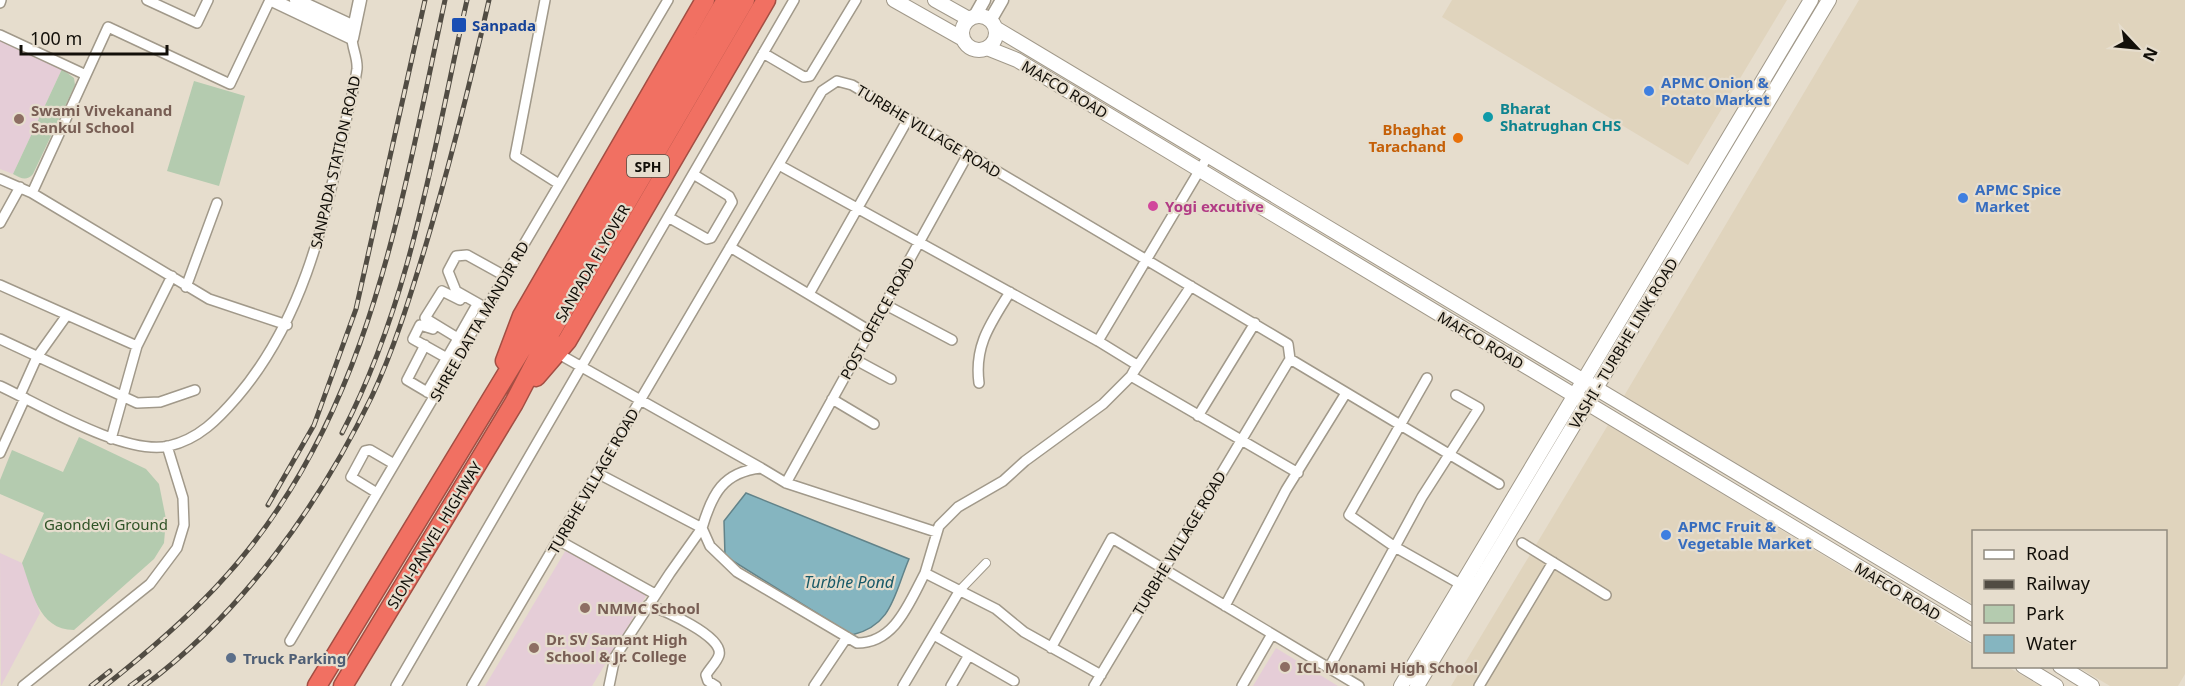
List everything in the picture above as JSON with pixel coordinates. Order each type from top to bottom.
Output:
[{"type":"highway","points":[[495,391],[522,316],[705,0]]},
{"type":"highway","name":"SANPADA FLYOVER","points":[[514,403],[544,328],[726,0]]},
{"type":"highway","name":"SANPADA FLYOVER","points":[[495,391],[544,328],[745,0]]},
{"type":"highway","points":[[514,403],[567,341],[766,0]]},
{"type":"highway","name":"SION-PANVEL HIGHWAY","points":[[335,656],[495,391]]},
{"type":"highway","name":"SION-PANVEL HIGHWAY","points":[[343,686],[514,403]]},
{"type":"highway","points":[[306,686],[335,656]]},
{"type":"highway","name":"SPH","points":[[317,686],[335,656]]},
{"type":"main road","points":[[894,0],[963,39],[970,47],[987,48],[995,40],[994,24],[972,17],[935,0]]},
{"type":"main road","name":"VASHI - TURBHE LINK ROAD","points":[[1590,385],[1699,187],[1811,0]]},
{"type":"main road","name":"VASHI - TURBHE LINK ROAD","points":[[1417,686],[1590,385],[1712,195],[1829,0]]},
{"type":"main road","points":[[963,39],[963,28],[972,17]]},
{"type":"main road","name":"MAFCO ROAD","points":[[994,24],[1347,240],[1972,614]]},
{"type":"main road","name":"MAFCO ROAD","points":[[987,48],[1017,60],[1972,635]]},
{"type":"main road","name":"VASHI - TURBHE LINK ROAD","points":[[1401,686],[1462,585],[1581,400]]},
{"type":"main road","points":[[2027,668],[2056,686]]},
{"type":"main road","points":[[2063,668],[2092,686]]},
{"type":"street","points":[[147,0],[197,23],[208,0]]},
{"type":"street","points":[[32,193],[108,27],[230,84],[271,0],[353,32]]},
{"type":"street","points":[[296,0],[353,32]]},
{"type":"street","name":"SANPADA STATION ROAD","points":[[0,386],[111,439],[141,446],[168,446],[192,437],[215,423],[259,372],[286,325],[311,264],[330,199],[357,67],[353,32],[360,0]]},
{"type":"street","points":[[545,0],[515,156],[559,184]]},
{"type":"street","name":"SHREE DATTA MANDIR RD","points":[[290,641],[394,464],[430,394],[481,310],[505,276],[668,0]]},
{"type":"street","points":[[396,686],[794,0]]},
{"type":"street","points":[[763,53],[804,77],[810,76],[856,0]]},
{"type":"street","points":[[972,17],[984,0]]},
{"type":"street","points":[[994,24],[1002,0]]},
{"type":"street","points":[[0,34],[86,75]]},
{"type":"street","name":"TURBHE VILLAGE ROAD","points":[[472,686],[822,91],[832,82],[843,81],[1287,344],[1290,359],[1094,686]]},
{"type":"street","points":[[808,294],[908,119]]},
{"type":"street","points":[[1187,162],[1195,148]]},
{"type":"street","name":"POST OFFICE ROAD","points":[[786,483],[968,154]]},
{"type":"street","points":[[1098,341],[1208,156]]},
{"type":"street","points":[[779,165],[1098,341],[1137,365],[1131,376]]},
{"type":"street","points":[[668,217],[707,239],[711,238],[732,202],[729,196],[693,174]]},
{"type":"street","points":[[0,178],[32,193],[209,299],[286,325]]},
{"type":"street","points":[[0,223],[20,187]]},
{"type":"street","points":[[1699,187],[1712,195]]},
{"type":"street","points":[[186,287],[217,203]]},
{"type":"street","points":[[1339,254],[1347,240]]},
{"type":"street","points":[[730,247],[870,331]]},
{"type":"street","points":[[481,310],[454,288],[448,272],[456,256],[467,255],[505,276]]},
{"type":"street","points":[[111,439],[137,346],[172,276]]},
{"type":"street","points":[[0,285],[137,346]]},
{"type":"street","points":[[597,473],[702,528],[710,546],[737,572],[857,643],[870,643],[883,637],[896,624],[925,573],[939,526],[958,507],[1003,481],[1025,460],[1103,404],[1131,376],[1191,286]]},
{"type":"street","points":[[461,342],[427,320],[426,316],[442,291],[481,310]]},
{"type":"street","points":[[979,383],[976,361],[984,339],[1010,292]]},
{"type":"street","points":[[884,304],[952,340]]},
{"type":"street","points":[[1,447],[37,357],[67,315]]},
{"type":"street","points":[[1198,416],[1255,323]]},
{"type":"street","points":[[451,360],[413,339],[420,325],[424,324],[461,342]]},
{"type":"street","points":[[0,339],[137,403],[160,402],[195,390]]},
{"type":"street","points":[[425,345],[406,378],[430,394]]},
{"type":"street","points":[[557,353],[786,483],[936,532]]},
{"type":"street","points":[[854,359],[891,379]]},
{"type":"street","points":[[1290,359],[1499,484]]},
{"type":"street","points":[[1131,376],[1298,473]]},
{"type":"street","points":[[1427,378],[1349,515],[1395,548],[1462,585]]},
{"type":"street","points":[[1225,606],[1262,541],[1271,518],[1346,393]]},
{"type":"street","points":[[1329,668],[1448,455],[1479,408],[1456,395]]},
{"type":"street","points":[[832,399],[874,424]]},
{"type":"street","points":[[23,686],[150,584],[177,548],[184,525],[183,498],[168,446]]},
{"type":"street","points":[[377,493],[351,477],[365,451],[370,450],[394,464]]},
{"type":"street","points":[[609,686],[615,657],[655,594],[702,528],[709,507],[726,480],[737,473],[761,468]]},
{"type":"street","points":[[1051,648],[1112,538],[1359,686]]},
{"type":"street","points":[[558,540],[655,594]]},
{"type":"street","points":[[1522,543],[1606,595]]},
{"type":"street","points":[[1479,686],[1553,562]]},
{"type":"street","points":[[903,686],[960,590],[987,563]]},
{"type":"street","points":[[925,573],[996,609],[1024,632],[1101,675]]},
{"type":"street","points":[[648,605],[678,618],[718,645],[719,654],[706,675],[708,681],[716,686]]},
{"type":"street","points":[[1242,686],[1272,634]]},
{"type":"street","points":[[934,635],[1014,681]]},
{"type":"street","points":[[814,686],[847,637]]},
{"type":"street","points":[[951,686],[969,655]]},
{"type":"shaded area","name":"APMC Onion & Potato Market","points":[[1452,0],[1787,0],[1688,165],[1442,17]]},
{"type":"shaded area","name":"APMC Spice Market","points":[[1859,0],[2185,0],[2185,674],[2178,686],[2110,686],[2080,668],[2167,668],[2167,530],[1972,530],[1972,603],[1624,396]]},
{"type":"shaded area","name":"Swami Vivekanand Sankul School","points":[[0,39],[62,69],[13,174],[0,169]]},
{"type":"shaded area","name":"APMC Fruit & Vegetable Market","points":[[1608,425],[1972,645],[1972,668],[2010,668],[2040,686],[1451,686]]},
{"type":"shaded area","name":"NMMC School","points":[[570,543],[649,591],[592,686],[485,686]]},
{"type":"shaded area","points":[[0,553],[22,563],[40,613],[1,686]]},
{"type":"shaded area","name":"ICL Monami High School","points":[[1276,648],[1338,686],[1253,686]]},
{"type":"green space","points":[[62,69],[74,78],[75,85],[33,174],[26,179],[21,178],[13,174]]},
{"type":"green space","points":[[194,81],[245,96],[219,186],[167,171]]},
{"type":"green space","name":"Gaondevi Ground","points":[[79,437],[146,469],[159,484],[166,519],[164,543],[154,559],[74,630],[62,628],[44,616],[33,596],[22,563],[44,513],[0,494],[0,480],[12,450],[63,472]]},
{"type":"water","name":"Turbhe Pond","points":[[746,493],[909,559],[895,596],[884,616],[866,630],[852,635],[725,556],[724,521]]},
{"type":"railway","points":[[268,505],[314,425],[356,309],[425,0]]},
{"type":"railway","points":[[105,686],[134,663],[216,587],[268,524],[310,456],[344,385],[371,311],[412,157],[445,0]]},
{"type":"railway","points":[[342,433],[366,382],[404,276],[431,166],[467,0]]},
{"type":"railway","points":[[144,686],[214,625],[275,555],[328,477],[372,396],[407,306],[424,251],[459,126],[489,0]]},
{"type":"railway","points":[[91,686],[110,671]]},
{"type":"railway","points":[[130,686],[149,672]]},
{"type":"place","name":"Sanpada","points":[[459,25]]},
{"type":"place","name":"APMC Onion & Potato Market","points":[[1649,91]]},
{"type":"place","name":"Bharat Shatrughan CHS","points":[[1488,117]]},
{"type":"place","name":"Swami Vivekanand Sankul School","points":[[19,119]]},
{"type":"place","name":"Bhaghat Tarachand","points":[[1458,138]]},
{"type":"place","name":"APMC Spice Market","points":[[1963,198]]},
{"type":"place","name":"Yogi excutive","points":[[1153,206]]},
{"type":"place","name":"APMC Fruit & Vegetable Market","points":[[1666,535]]},
{"type":"place","name":"NMMC School","points":[[585,608]]},
{"type":"place","name":"Dr. SV Samant High School & Jr. College","points":[[534,648]]},
{"type":"place","name":"Truck Parking","points":[[231,658]]},
{"type":"place","name":"ICL Monami High School","points":[[1285,667]]}]
